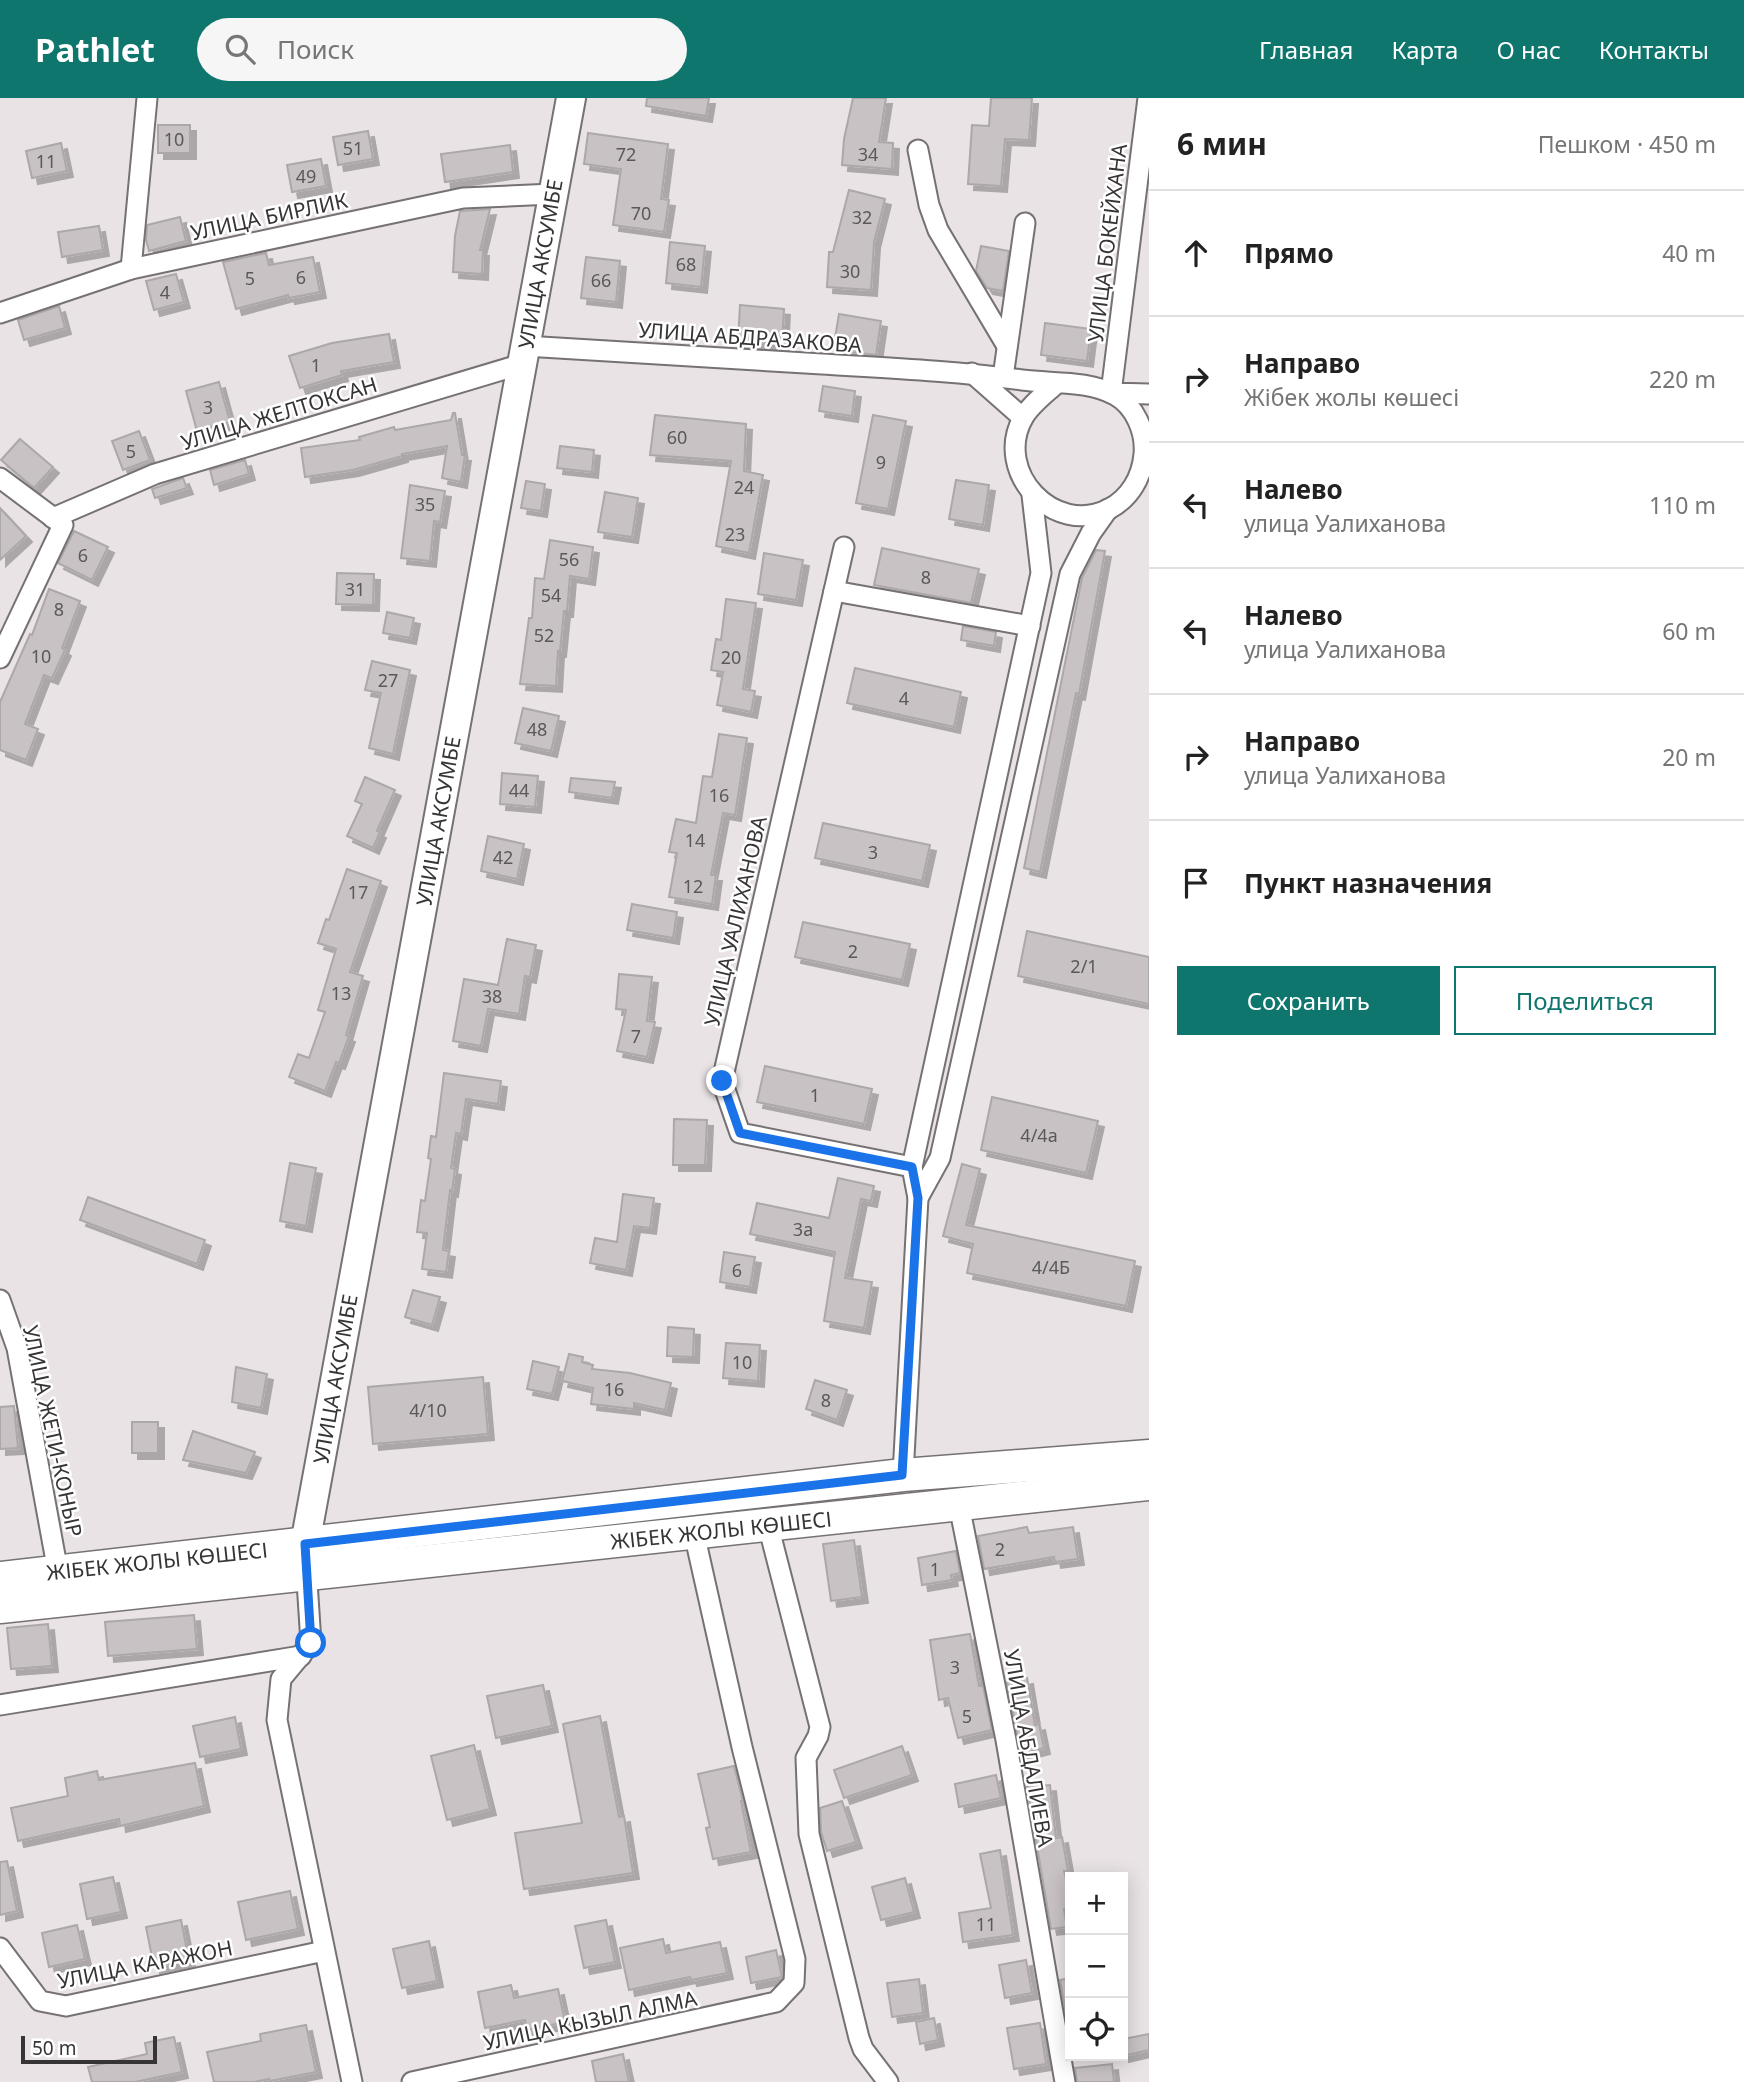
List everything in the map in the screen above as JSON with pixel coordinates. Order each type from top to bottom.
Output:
[{"type":"main road","name":"УЛИЦА АКСУМБЕ","points":[[306,1559],[570,98]]},
{"type":"main road","name":"ЖІБЕК ЖОЛЫ КӨШЕСІ","points":[[0,1607],[306,1559],[902,1475],[1149,1456]]},
{"type":"main road","name":"ЖІБЕК ЖОЛЫ КӨШЕСІ","points":[[0,1578],[58,1572],[306,1559],[694,1533],[1149,1485]]},
{"type":"street","points":[[131,270],[147,98]]},
{"type":"street","name":"УЛИЦА БОКЕЙХАНА","points":[[1111,393],[1148,98]]},
{"type":"street","points":[[918,150],[929,205],[938,230],[1007,346]]},
{"type":"street","name":"УЛИЦА БИРЛИК","points":[[0,313],[131,270],[463,198],[553,194]]},
{"type":"street","points":[[1003,377],[1025,223]]},
{"type":"street","name":"УЛИЦА АБДРАЗАКОВА","points":[[524,355],[972,373],[1055,384]]},
{"type":"street","name":"УЛИЦА ЖЕЛТОКСАН","points":[[53,518],[155,474],[524,355]]},
{"type":"street","points":[[972,373],[1023,418]]},
{"type":"street","points":[[902,1475],[918,1198],[912,1167],[1041,573],[1032,495],[1018,471],[1015,444],[1023,418],[1055,384],[1093,386],[1118,396],[1136,416],[1145,442],[1146,467],[1130,493],[1108,509],[1091,533],[1070,574],[940,1158],[918,1198]]},
{"type":"street","points":[[1111,393],[1149,394]]},
{"type":"street","points":[[0,478],[63,525],[0,658]]},
{"type":"street","points":[[1032,495],[1054,510],[1081,515],[1108,509]]},
{"type":"street","name":"УЛИЦА УАЛИХАНОВА","points":[[844,547],[722,1081],[740,1133],[912,1167]]},
{"type":"street","points":[[834,591],[1030,626]]},
{"type":"street","name":"УЛИЦА ЖЕТИ-КОНЫР","points":[[0,1300],[17,1348],[58,1572]]},
{"type":"street","name":"УЛИЦА АБДАЛИЕВА","points":[[960,1505],[1006,1740],[1066,2082]]},
{"type":"street","points":[[768,1525],[820,1727],[806,1758],[809,1834],[859,2038],[863,2049],[888,2082]]},
{"type":"street","name":"УЛИЦА КЫЗЫЛ АЛМА","points":[[412,2082],[776,2002],[794,1983],[795,1959],[742,1747],[694,1533]]},
{"type":"street","points":[[306,1559],[311,1643],[281,1679],[277,1720],[352,2082]]},
{"type":"street","points":[[0,1706],[301,1656]]},
{"type":"street","name":"УЛИЦА КАРАЖОН","points":[[0,1948],[40,2001],[66,2006],[324,1951]]},
{"type":"building","points":[[647,98],[709,98],[706,116],[646,106]]},
{"type":"building","points":[[853,98],[886,98],[879,142],[893,143],[892,169],[842,165],[844,139]]},
{"type":"building","points":[[991,98],[1032,98],[1029,140],[1005,139],[1001,186],[968,184],[972,125],[989,126]]},
{"type":"building","points":[[158,125],[190,125],[190,153],[158,153]]},
{"type":"building","points":[[368,131],[373,159],[338,165],[333,137]]},
{"type":"building","points":[[588,133],[668,144],[661,199],[669,200],[664,232],[613,225],[621,169],[584,164]]},
{"type":"building","points":[[61,143],[67,171],[32,178],[26,151]]},
{"type":"building","points":[[510,145],[513,172],[445,182],[441,154]]},
{"type":"building","points":[[321,159],[326,186],[292,192],[287,165]]},
{"type":"building","points":[[849,190],[885,199],[874,242],[871,290],[827,287],[829,252],[833,252]]},
{"type":"building","points":[[490,209],[480,250],[483,250],[482,274],[453,272],[455,236],[460,211]]},
{"type":"building","points":[[180,217],[186,241],[149,251],[146,240],[147,225]]},
{"type":"building","points":[[99,226],[103,250],[62,257],[58,232]]},
{"type":"building","points":[[670,242],[705,246],[701,287],[666,283]]},
{"type":"building","points":[[981,246],[1009,251],[1003,291],[987,288],[976,271]]},
{"type":"building","points":[[266,253],[269,265],[313,257],[320,292],[289,298],[288,295],[236,309],[223,262]]},
{"type":"building","points":[[586,257],[620,261],[616,302],[581,298]]},
{"type":"building","points":[[176,274],[184,302],[154,310],[146,281]]},
{"type":"building","points":[[740,305],[784,309],[782,344],[738,341]]},
{"type":"building","points":[[59,306],[65,328],[24,340],[18,320]]},
{"type":"building","points":[[839,314],[881,321],[876,355],[833,350]]},
{"type":"building","points":[[1045,323],[1091,329],[1087,361],[1041,355]]},
{"type":"building","points":[[389,334],[394,362],[341,371],[342,375],[300,388],[289,356],[332,343]]},
{"type":"building","points":[[219,382],[230,422],[197,431],[186,391]]},
{"type":"building","points":[[823,386],[855,391],[852,416],[819,411]]},
{"type":"building","points":[[453,413],[462,455],[465,455],[461,482],[442,478],[447,446],[402,454],[353,470],[305,477],[301,448],[360,440],[359,437],[394,427],[395,430],[451,420]]},
{"type":"building","points":[[655,415],[746,424],[744,471],[763,475],[749,553],[716,546],[731,461],[650,455]]},
{"type":"building","points":[[873,415],[906,421],[888,509],[856,503]]},
{"type":"building","points":[[139,431],[150,460],[123,470],[112,441]]},
{"type":"building","points":[[20,439],[53,467],[34,488],[1,460]]},
{"type":"building","points":[[560,446],[594,450],[592,472],[557,468]]},
{"type":"building","points":[[245,460],[249,474],[214,485],[210,470]]},
{"type":"building","points":[[183,478],[187,488],[155,498],[152,489]]},
{"type":"building","points":[[956,480],[989,485],[983,525],[949,519]]},
{"type":"building","points":[[526,481],[545,484],[541,511],[521,508]]},
{"type":"building","points":[[410,485],[445,491],[440,522],[434,521],[430,561],[401,558]]},
{"type":"building","points":[[605,492],[638,498],[632,537],[598,532]]},
{"type":"building","points":[[0,508],[26,536],[0,560]]},
{"type":"building","points":[[74,531],[108,547],[92,580],[58,563]]},
{"type":"building","points":[[550,540],[593,547],[589,579],[570,576],[567,611],[564,611],[558,651],[556,686],[520,684],[529,618],[532,618],[535,578],[544,579]]},
{"type":"building","points":[[882,548],[979,569],[971,603],[874,585]]},
{"type":"building","points":[[1096,550],[1105,551],[1079,694],[1076,693],[1040,872],[1024,868],[1082,578]]},
{"type":"building","points":[[764,553],[803,560],[796,600],[758,594]]},
{"type":"building","points":[[337,573],[374,574],[373,605],[336,604]]},
{"type":"building","points":[[49,589],[80,601],[62,648],[65,650],[52,678],[44,675],[25,724],[38,729],[26,760],[0,750],[0,702],[30,634],[32,635]]},
{"type":"building","points":[[726,599],[756,603],[743,689],[755,691],[751,712],[717,705],[723,672],[711,670],[716,639],[721,640]]},
{"type":"building","points":[[387,612],[414,618],[410,638],[383,633]]},
{"type":"building","points":[[963,626],[996,632],[994,646],[961,640]]},
{"type":"building","points":[[372,661],[410,670],[393,754],[369,748],[381,693],[365,690]]},
{"type":"building","points":[[855,668],[961,692],[954,727],[847,703]]},
{"type":"building","points":[[523,708],[559,716],[551,751],[515,743]]},
{"type":"building","points":[[719,734],[747,738],[735,815],[723,813],[711,875],[716,875],[712,904],[669,897],[677,853],[669,852],[676,819],[696,823],[703,776],[712,777]]},
{"type":"building","points":[[502,773],[538,776],[535,807],[500,804]]},
{"type":"building","points":[[365,777],[395,790],[377,831],[380,832],[373,848],[347,836],[362,804],[355,801]]},
{"type":"building","points":[[571,778],[615,782],[612,798],[569,792]]},
{"type":"building","points":[[823,823],[930,845],[922,881],[815,858]]},
{"type":"building","points":[[488,836],[524,844],[517,879],[481,871]]},
{"type":"building","points":[[347,869],[381,881],[350,972],[363,976],[346,1035],[349,1036],[325,1091],[289,1077],[298,1054],[309,1058],[325,1012],[318,1010],[336,949],[318,943]]},
{"type":"building","points":[[632,904],[677,912],[673,938],[627,930]]},
{"type":"building","points":[[803,922],[910,944],[902,980],[795,957]]},
{"type":"building","points":[[1027,931],[1149,957],[1149,1004],[1018,976]]},
{"type":"building","points":[[507,939],[536,945],[530,977],[525,976],[519,1014],[488,1009],[481,1046],[453,1041],[464,979],[498,985]]},
{"type":"building","points":[[619,974],[652,977],[647,1021],[655,1022],[647,1057],[617,1051],[626,1010],[616,1009]]},
{"type":"building","points":[[765,1066],[872,1089],[864,1124],[757,1102]]},
{"type":"building","points":[[444,1073],[501,1081],[498,1104],[466,1099],[461,1134],[456,1133],[451,1168],[455,1169],[443,1250],[449,1251],[446,1272],[422,1269],[427,1233],[417,1232],[421,1200],[425,1201],[431,1159],[428,1158],[431,1136],[436,1137]]},
{"type":"building","points":[[992,1097],[1098,1121],[1086,1173],[981,1150]]},
{"type":"building","points":[[674,1119],[707,1120],[705,1165],[673,1165]]},
{"type":"building","points":[[290,1163],[316,1168],[306,1226],[280,1221]]},
{"type":"building","points":[[962,1164],[980,1169],[966,1225],[1135,1261],[1126,1306],[967,1273],[973,1244],[943,1236]]},
{"type":"building","points":[[838,1178],[874,1186],[871,1201],[861,1199],[845,1278],[872,1282],[864,1328],[824,1321],[835,1252],[750,1234],[757,1203],[829,1218]]},
{"type":"building","points":[[623,1194],[654,1198],[650,1228],[634,1226],[626,1270],[590,1263],[595,1238],[617,1242]]},
{"type":"building","points":[[88,1197],[205,1240],[197,1264],[80,1220]]},
{"type":"building","points":[[724,1252],[755,1257],[750,1287],[720,1282]]},
{"type":"building","points":[[413,1290],[440,1297],[432,1325],[405,1317]]},
{"type":"building","points":[[668,1327],[694,1329],[693,1357],[667,1356]]},
{"type":"building","points":[[726,1343],[760,1345],[758,1381],[723,1378]]},
{"type":"building","points":[[569,1354],[583,1357],[582,1362],[593,1365],[592,1369],[630,1373],[671,1383],[665,1410],[634,1403],[634,1409],[591,1404],[593,1388],[562,1381]]},
{"type":"building","points":[[533,1361],[559,1367],[552,1394],[527,1389]]},
{"type":"building","points":[[236,1367],[267,1374],[261,1408],[232,1402]]},
{"type":"building","points":[[483,1377],[488,1434],[373,1444],[368,1387]]},
{"type":"building","points":[[815,1380],[847,1390],[837,1420],[806,1409]]},
{"type":"building","points":[[14,1406],[18,1448],[0,1449],[0,1407]]},
{"type":"building","points":[[132,1422],[158,1422],[158,1453],[132,1453]]},
{"type":"building","points":[[193,1431],[255,1452],[246,1473],[183,1460]]},
{"type":"building","points":[[1027,1527],[1029,1533],[1073,1527],[1078,1559],[1055,1562],[1054,1557],[984,1569],[978,1536]]},
{"type":"building","points":[[854,1540],[862,1597],[831,1601],[823,1544]]},
{"type":"building","points":[[956,1551],[960,1573],[951,1575],[952,1580],[922,1585],[918,1558]]},
{"type":"building","points":[[194,1615],[197,1649],[108,1656],[105,1622]]},
{"type":"building","points":[[48,1624],[52,1666],[11,1669],[7,1628]]},
{"type":"building","points":[[970,1634],[979,1686],[983,1686],[992,1730],[958,1738],[948,1698],[939,1700],[930,1640]]},
{"type":"building","points":[[1027,1678],[1035,1725],[1039,1724],[1044,1748],[1021,1754],[1007,1682]]},
{"type":"building","points":[[543,1685],[552,1726],[496,1738],[487,1696]]},
{"type":"building","points":[[600,1716],[619,1817],[624,1816],[633,1873],[524,1889],[515,1833],[582,1823],[563,1724]]},
{"type":"building","points":[[235,1717],[241,1749],[200,1757],[193,1726]]},
{"type":"building","points":[[474,1745],[490,1809],[447,1820],[431,1756]]},
{"type":"building","points":[[902,1746],[912,1775],[844,1798],[834,1770]]},
{"type":"building","points":[[195,1763],[204,1806],[120,1826],[119,1819],[18,1841],[11,1808],[68,1796],[65,1778],[97,1771],[99,1780]]},
{"type":"building","points":[[734,1766],[751,1852],[713,1859],[706,1828],[710,1827],[698,1774]]},
{"type":"building","points":[[996,1775],[1001,1798],[959,1807],[955,1784]]},
{"type":"building","points":[[1050,1785],[1056,1838],[1062,1837],[1068,1871],[1064,1871],[1065,1927],[1051,1929],[1027,1787]]},
{"type":"building","points":[[842,1801],[856,1842],[827,1851],[821,1832],[820,1808]]},
{"type":"building","points":[[1000,1850],[1013,1935],[963,1942],[959,1913],[991,1908],[980,1854]]},
{"type":"building","points":[[7,1861],[17,1911],[0,1915],[0,1862]]},
{"type":"building","points":[[113,1877],[121,1912],[87,1919],[80,1884]]},
{"type":"building","points":[[905,1878],[914,1912],[881,1920],[872,1887]]},
{"type":"building","points":[[290,1891],[298,1929],[246,1940],[238,1902]]},
{"type":"building","points":[[181,1920],[189,1960],[154,1967],[146,1927]]},
{"type":"building","points":[[606,1920],[615,1962],[584,1968],[575,1926]]},
{"type":"building","points":[[77,1925],[85,1959],[49,1967],[42,1933]]},
{"type":"building","points":[[663,1939],[666,1953],[720,1942],[727,1973],[691,1980],[690,1977],[629,1990],[620,1948]]},
{"type":"building","points":[[429,1941],[437,1981],[402,1988],[393,1949]]},
{"type":"building","points":[[776,1950],[782,1977],[751,1983],[746,1957]]},
{"type":"building","points":[[1026,1960],[1032,1993],[1005,1998],[999,1965]]},
{"type":"building","points":[[919,1979],[923,2013],[892,2017],[887,1983]]},
{"type":"building","points":[[1065,1979],[1065,2009],[1060,1980]]},
{"type":"building","points":[[511,1985],[514,1998],[558,1989],[565,2022],[527,2030],[525,2020],[485,2028],[478,1992]]},
{"type":"building","points":[[934,2018],[938,2040],[920,2044],[916,2022]]},
{"type":"building","points":[[1040,2023],[1046,2064],[1014,2069],[1007,2028]]},
{"type":"building","points":[[306,2025],[316,2072],[270,2081],[214,2082],[207,2052],[261,2041],[260,2034]]},
{"type":"building","points":[[1149,2034],[1149,2050],[1128,2055],[1128,2038]]},
{"type":"building","points":[[174,2037],[182,2072],[135,2082],[92,2082],[88,2067],[147,2054],[145,2043]]},
{"type":"building","points":[[623,2054],[629,2082],[596,2082],[592,2061]]},
{"type":"building","points":[[1112,2064],[1114,2082],[1077,2082],[1075,2068]]},
{"type":"route","points":[[311,1643],[305,1544],[902,1475],[918,1198],[912,1167],[740,1133],[722,1081]]}]
